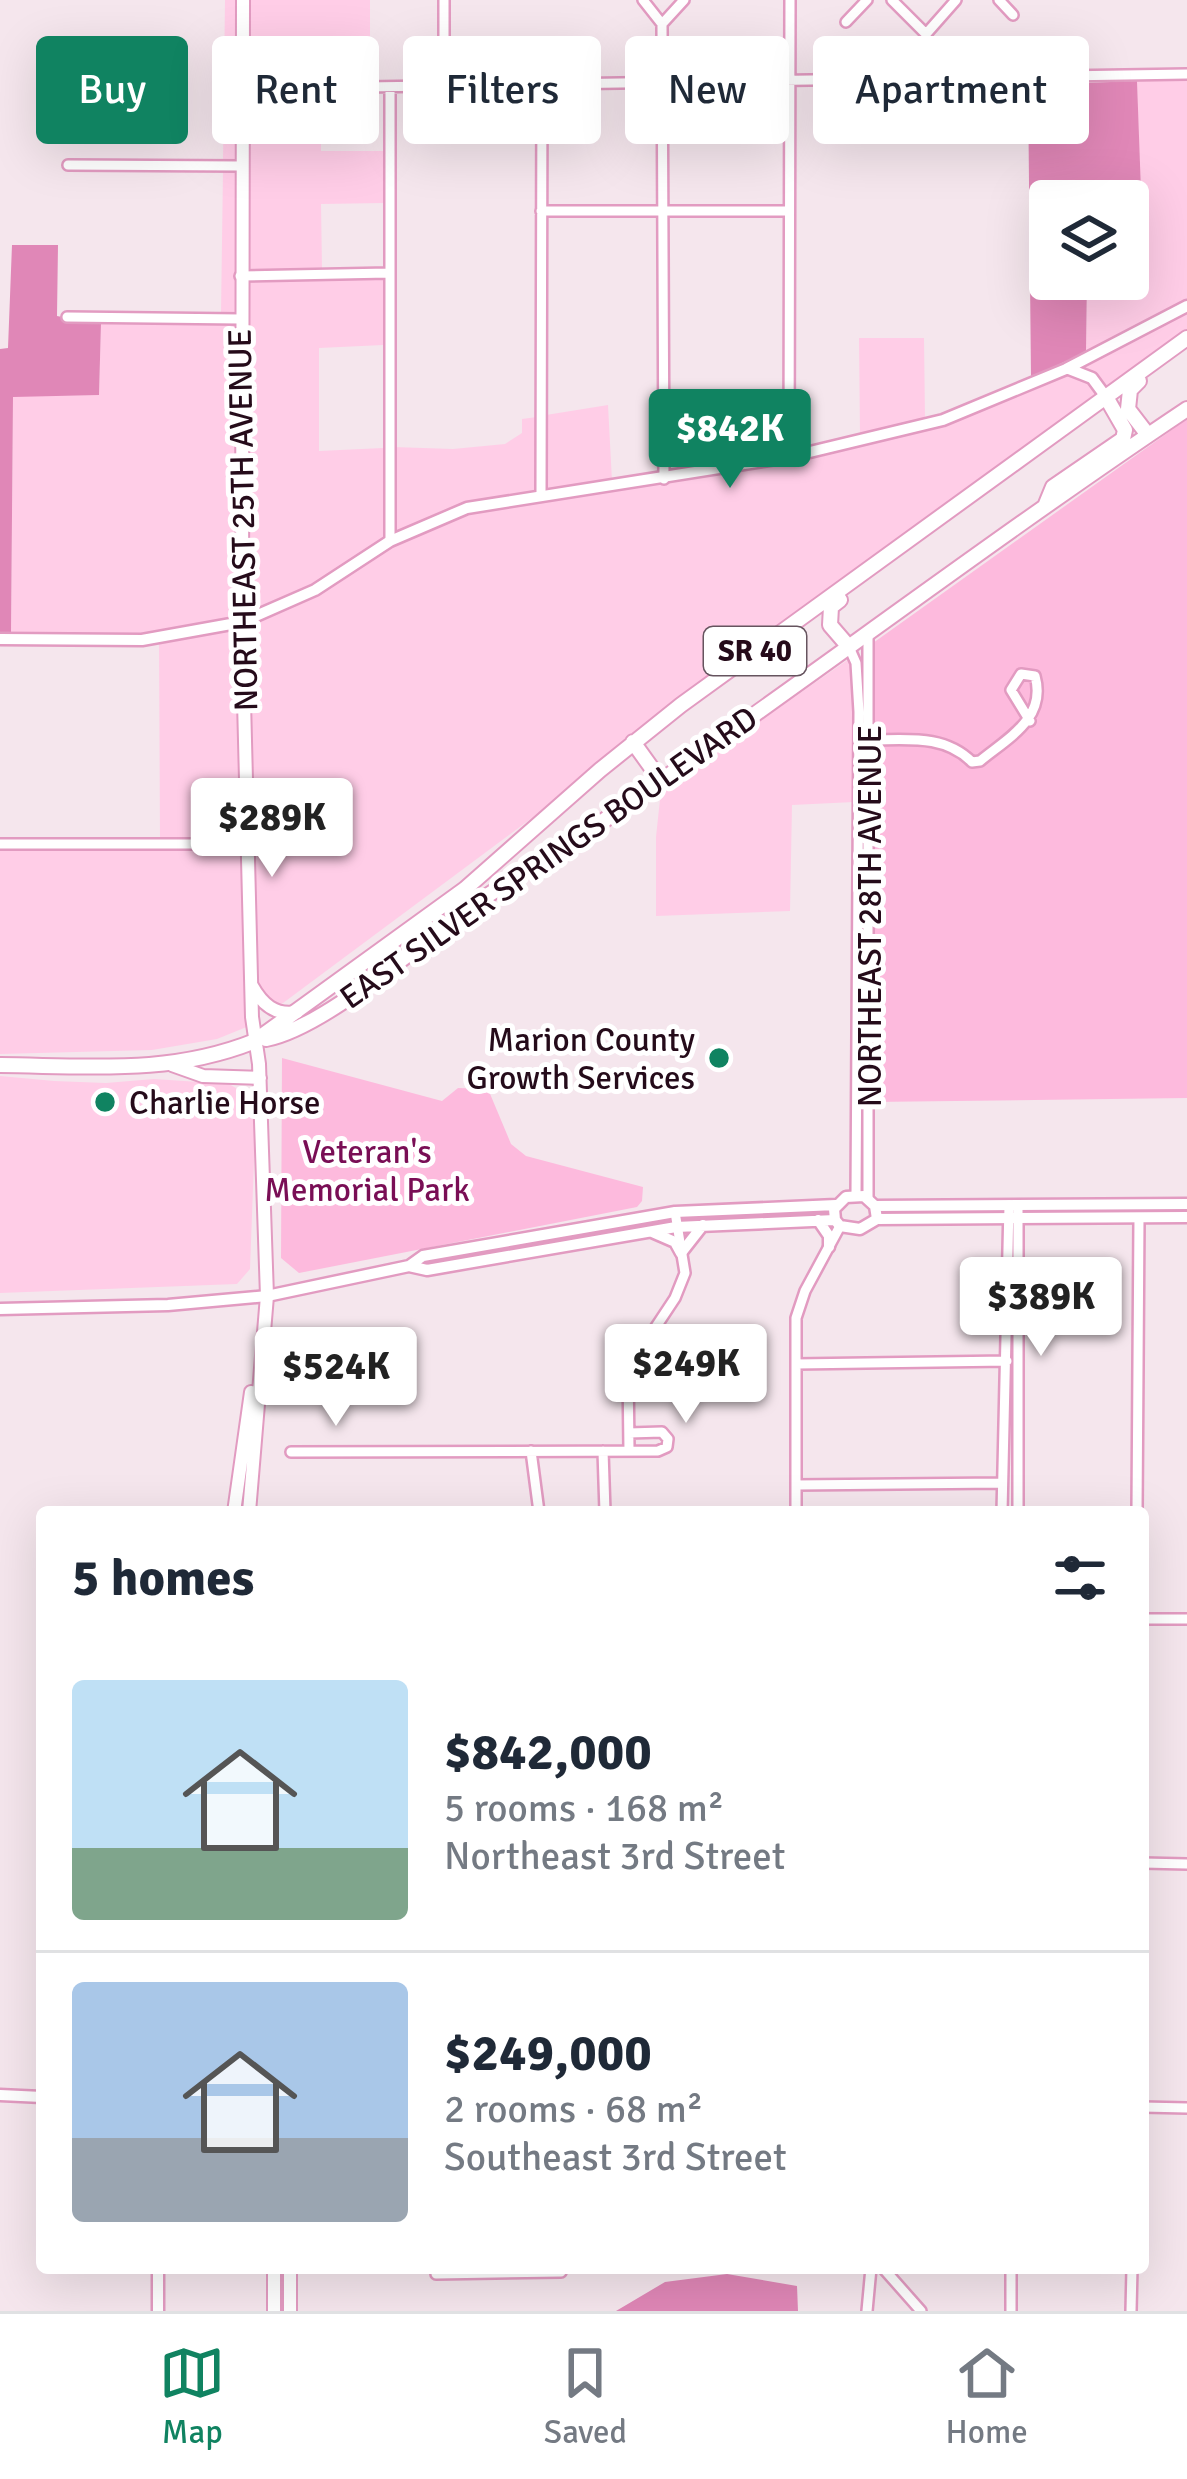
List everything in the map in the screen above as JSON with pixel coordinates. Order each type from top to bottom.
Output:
[{"type":"main road","name":"NORTHEAST 25TH AVENUE","points":[[243,0],[243,36]]},
{"type":"main road","name":"NORTHEAST 25TH AVENUE","points":[[241,144],[242,622],[251,985],[260,1078],[267,1296]]},
{"type":"main road","name":"EAST SILVER SPRINGS BOULEVARD","points":[[0,1065],[172,1065],[218,1056],[255,1040],[465,889],[633,742],[1187,338]]},
{"type":"main road","points":[[1148,436],[1128,409],[1130,390],[1187,347]]},
{"type":"main road","points":[[1046,503],[1053,487],[1123,439],[1125,430],[1106,397]]},
{"type":"main road","name":"EAST SILVER SPRINGS BOULEVARD","points":[[255,1040],[290,1034],[477,902],[661,781],[1046,503],[1187,409]]},
{"type":"main road","points":[[849,646],[830,625],[831,607],[916,544],[927,528]]},
{"type":"main road","points":[[633,742],[661,781]]},
{"type":"main road","points":[[251,985],[264,1005],[298,1012]]},
{"type":"main road","points":[[172,1065],[203,1076],[260,1078]]},
{"type":"main road","points":[[235,1506],[267,1296]]},
{"type":"main road","points":[[250,1506],[267,1296]]},
{"type":"main road","points":[[274,2274],[274,2311]]},
{"type":"main road","points":[[290,2274],[290,2311]]},
{"type":"street","points":[[444,0],[444,36]]},
{"type":"street","points":[[644,0],[662,24],[662,36]]},
{"type":"street","points":[[662,24],[684,0]]},
{"type":"street","points":[[789,458],[790,0]]},
{"type":"street","points":[[846,22],[867,0]]},
{"type":"street","points":[[892,0],[926,34],[956,0]]},
{"type":"street","points":[[999,0],[1013,15]]},
{"type":"street","points":[[1089,76],[1187,74]]},
{"type":"street","points":[[790,80],[813,80]]},
{"type":"street","points":[[379,87],[403,87]]},
{"type":"street","points":[[389,87],[390,541]]},
{"type":"street","points":[[542,144],[542,496]]},
{"type":"street","points":[[663,144],[664,479]]},
{"type":"street","points":[[68,165],[241,166]]},
{"type":"street","points":[[542,211],[790,211]]},
{"type":"street","points":[[240,276],[388,273]]},
{"type":"street","points":[[0,638],[142,640],[242,622],[314,590],[390,541],[467,508],[789,458],[943,420],[1066,369],[1187,306]]},
{"type":"street","points":[[67,317],[240,319]]},
{"type":"street","points":[[1066,369],[1092,378],[1106,397]]},
{"type":"street","name":"NORTHEAST 28TH AVENUE","points":[[868,633],[869,1205]]},
{"type":"street","name":"NORTHEAST 28TH AVENUE","points":[[849,646],[856,663],[865,740]]},
{"type":"street","points":[[865,740],[933,741],[955,746],[972,762],[980,761],[1030,721],[1038,685],[1035,676],[1021,674],[1010,690],[1030,721]]},
{"type":"street","points":[[0,844],[247,844]]},
{"type":"street","points":[[410,1266],[423,1256],[675,1212],[836,1205],[846,1197],[869,1205],[1139,1219],[1187,1217]]},
{"type":"street","points":[[1013,1212],[1187,1204]]},
{"type":"street","points":[[796,1506],[796,1318],[829,1247],[837,1223],[836,1205]]},
{"type":"street","points":[[0,1309],[168,1305],[267,1296],[410,1266],[427,1270],[676,1226],[818,1220],[860,1229],[869,1205]]},
{"type":"street","points":[[629,1450],[628,1370],[675,1298],[685,1273],[675,1212]]},
{"type":"street","points":[[1002,1506],[1013,1212]]},
{"type":"street","points":[[1013,1212],[1018,1506]]},
{"type":"street","points":[[1137,1506],[1139,1219]]},
{"type":"street","points":[[818,1220],[829,1236],[829,1247]]},
{"type":"street","points":[[682,1253],[703,1225]]},
{"type":"street","points":[[645,1231],[668,1238],[682,1253]]},
{"type":"street","points":[[796,1364],[1018,1361]]},
{"type":"street","points":[[291,1453],[658,1451],[667,1447],[662,1432],[629,1433]]},
{"type":"street","points":[[531,1451],[538,1506]]},
{"type":"street","points":[[603,1451],[605,1506]]},
{"type":"street","points":[[796,1485],[1001,1483]]},
{"type":"street","points":[[1149,1619],[1187,1619]]},
{"type":"street","points":[[1149,1863],[1187,1864]]},
{"type":"street","points":[[0,2095],[36,2098]]},
{"type":"street","points":[[1149,2108],[1187,2108]]},
{"type":"street","points":[[158,2274],[158,2311]]},
{"type":"street","points":[[867,2311],[870,2274]]},
{"type":"street","points":[[888,2274],[921,2311]]},
{"type":"street","points":[[1011,2274],[1012,2311]]},
{"type":"street","points":[[1131,2311],[1132,2274]]},
{"type":"shaded area","points":[[225,0],[238,0],[238,36],[225,36]]},
{"type":"shaded area","points":[[248,0],[370,0],[370,36],[248,36]]},
{"type":"shaded area","points":[[1187,79],[1187,300],[1086,352],[1087,300],[1149,300],[1149,180],[1140,180],[1137,81]]},
{"type":"shaded area","points":[[1137,81],[1141,180],[1029,182],[1029,144],[1089,144],[1089,83]]},
{"type":"shaded area","points":[[223,144],[236,144],[236,161],[223,161]]},
{"type":"shaded area","points":[[246,144],[321,144],[321,151],[384,151],[384,203],[321,204],[322,269],[245,271]]},
{"type":"shaded area","points":[[223,171],[236,171],[235,313],[221,313]]},
{"type":"shaded area","points":[[12,245],[58,245],[57,316],[63,322],[101,323],[99,395],[13,397],[11,633],[0,633],[0,349],[8,348]]},
{"type":"shaded area","points":[[383,279],[383,345],[319,348],[319,451],[383,448],[385,538],[313,585],[247,614],[245,282]]},
{"type":"shaded area","points":[[1030,300],[1087,300],[1086,352],[1031,377]]},
{"type":"shaded area","points":[[1187,312],[1187,332],[1107,390],[1096,374],[1082,366]]},
{"type":"shaded area","points":[[101,323],[235,324],[237,618],[141,635],[11,633],[13,396],[99,395]]},
{"type":"shaded area","points":[[859,338],[924,338],[925,419],[860,435]]},
{"type":"shaded area","points":[[1066,374],[1089,382],[1099,396],[279,1006],[267,1000],[256,983],[247,626],[317,594],[395,545],[468,513],[793,463],[944,425]]},
{"type":"shaded area","points":[[608,405],[612,481],[546,490],[546,415]]},
{"type":"shaded area","points":[[537,417],[537,492],[465,503],[395,533],[393,447],[453,449],[505,444],[522,433],[522,419]]},
{"type":"shaded area","points":[[237,628],[242,839],[160,839],[159,643]]},
{"type":"shaded area","points":[[849,659],[854,802],[792,805],[790,911],[656,916],[661,790]]},
{"type":"shaded area","points":[[0,849],[243,850],[249,1026],[217,1039],[152,1050],[0,1054]]},
{"type":"shaded area","points":[[0,1076],[229,1084],[251,1097],[255,1134],[250,1269],[237,1284],[0,1293]]},
{"type":"shaded area","points":[[727,2274],[797,2286],[798,2311],[616,2311],[665,2282]]},
{"type":"green space","points":[[1187,419],[1187,1098],[871,1102],[873,643]]},
{"type":"green space","name":"Veteran's Memorial Park","points":[[282,1058],[442,1101],[458,1088],[488,1089],[511,1144],[526,1156],[643,1187],[642,1201],[637,1207],[299,1273],[281,1258]]},
{"type":"place","name":"Marion County Growth Services","points":[[719,1058]]},
{"type":"place","name":"Charlie Horse","points":[[105,1102]]}]
